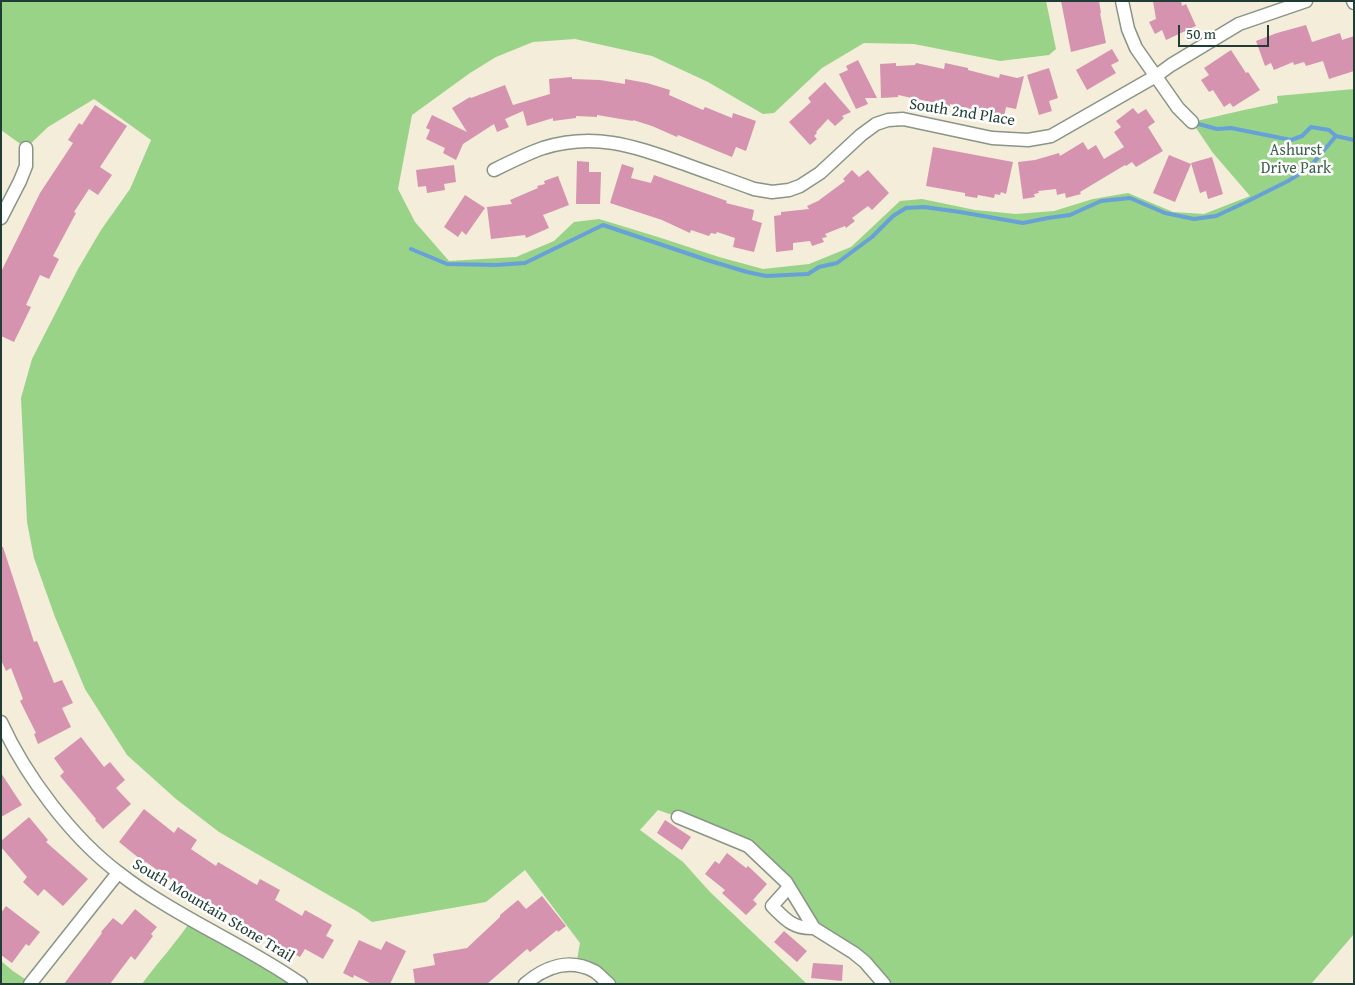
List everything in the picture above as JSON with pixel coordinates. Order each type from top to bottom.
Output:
[{"type":"street","points":[[1122,1],[1128,29],[1136,48],[1178,108],[1192,122]]},
{"type":"street","name":"South 2nd Place","points":[[494,170],[544,148],[578,141],[598,141],[637,148],[754,189],[772,192],[789,190],[800,186],[820,173],[861,135],[876,124],[888,120],[904,119],[992,138],[1028,140],[1050,136],[1156,76],[1185,56],[1239,24],[1306,1]]},
{"type":"street","points":[[1,218],[26,166],[26,148]]},
{"type":"street","name":"South Mountain Stone Trail","points":[[1,722],[22,762],[58,812],[85,843],[118,873],[164,903],[301,984]]},
{"type":"street","points":[[678,817],[748,846],[786,882],[814,928],[854,953],[865,962],[884,984]]},
{"type":"street","points":[[30,984],[118,873]]},
{"type":"street","points":[[789,887],[772,906],[788,922],[803,928],[814,928]]},
{"type":"street","points":[[526,984],[546,969],[561,965],[576,966],[594,972],[609,984]]},
{"type":"green space","name":"Ashurst Drive Park","points":[[1,1],[1046,1],[1056,49],[1049,55],[1000,61],[914,44],[864,43],[822,68],[774,113],[763,114],[708,82],[652,56],[575,39],[533,42],[496,57],[470,73],[412,115],[398,189],[415,222],[449,261],[516,257],[554,241],[574,222],[599,219],[763,269],[809,264],[851,247],[900,201],[922,199],[975,210],[1016,214],[1054,211],[1093,199],[1128,193],[1173,212],[1204,214],[1250,196],[1213,153],[1192,122],[1278,103],[1277,96],[1354,89],[1354,934],[1311,984],[884,984],[814,928],[759,855],[678,817],[658,810],[640,830],[683,862],[710,892],[807,984],[609,984],[576,966],[580,943],[525,870],[486,902],[372,922],[358,912],[219,832],[176,799],[127,755],[85,689],[55,617],[34,558],[27,522],[21,398],[32,359],[78,269],[101,230],[130,189],[151,140],[94,99],[48,127],[26,148],[1,130]]},
{"type":"green space","points":[[192,919],[301,984],[142,984]]},
{"type":"green space","points":[[1,961],[13,971],[31,983],[1,984]]},
{"type":"building","points":[[1061,1],[1099,1],[1106,43],[1071,52]]},
{"type":"building","points":[[1153,1],[1181,1],[1182,6],[1186,4],[1196,26],[1166,40],[1162,30],[1155,34],[1149,22],[1156,19]]},
{"type":"building","points":[[1306,25],[1312,42],[1340,33],[1342,40],[1354,36],[1354,71],[1329,79],[1323,61],[1306,66],[1304,62],[1294,65],[1293,62],[1274,70],[1271,63],[1265,66],[1256,41]]},
{"type":"building","points":[[1112,49],[1119,61],[1111,65],[1116,73],[1087,90],[1076,70]]},
{"type":"building","points":[[1231,50],[1260,90],[1233,107],[1230,103],[1224,107],[1213,90],[1209,92],[1201,80],[1209,75],[1204,68]]},
{"type":"building","points":[[858,60],[877,98],[865,98],[868,104],[856,109],[839,74],[848,70],[846,66]]},
{"type":"building","points":[[896,63],[896,66],[915,65],[916,63],[944,69],[945,63],[999,78],[1000,74],[1017,78],[1024,76],[1016,109],[1006,107],[1004,117],[950,104],[950,106],[898,95],[898,97],[881,98],[880,64]]},
{"type":"building","points":[[1049,68],[1058,98],[1049,101],[1052,111],[1039,115],[1027,75]]},
{"type":"building","points":[[572,77],[572,79],[600,80],[625,84],[625,79],[647,83],[670,90],[669,95],[703,110],[705,107],[732,118],[733,113],[756,121],[746,151],[736,147],[732,157],[678,135],[677,137],[633,120],[597,115],[597,117],[576,116],[576,118],[553,121],[553,118],[527,126],[523,111],[505,119],[509,127],[497,132],[494,124],[463,144],[456,160],[443,153],[445,148],[426,139],[430,130],[426,128],[432,115],[467,132],[452,108],[470,97],[505,85],[513,105],[550,94],[549,79]]},
{"type":"building","points":[[825,82],[851,112],[842,116],[844,118],[835,126],[828,119],[816,132],[814,136],[817,139],[810,145],[789,122],[811,102],[808,98]]},
{"type":"building","points":[[95,105],[127,126],[100,167],[112,175],[98,195],[89,189],[74,212],[76,213],[53,256],[59,259],[49,279],[40,275],[26,305],[31,307],[14,342],[1,336],[1,272],[40,193],[73,143],[68,140],[79,123],[82,125]]},
{"type":"building","points":[[1133,108],[1138,114],[1146,109],[1155,122],[1148,127],[1163,151],[1136,167],[1132,162],[1125,165],[1080,192],[1081,194],[1066,198],[1065,193],[1057,195],[1056,189],[1038,191],[1039,193],[1034,194],[1035,197],[1023,199],[1018,162],[1035,160],[1059,153],[1060,156],[1083,142],[1088,150],[1096,145],[1104,159],[1124,147],[1114,132],[1121,127],[1116,121]]},
{"type":"building","points":[[933,147],[1013,162],[1006,194],[1001,192],[1000,195],[995,194],[994,198],[978,195],[977,198],[965,196],[965,193],[926,186]]},
{"type":"building","points":[[1169,155],[1191,164],[1175,202],[1153,193]]},
{"type":"building","points":[[1212,157],[1223,194],[1208,199],[1206,191],[1200,193],[1191,163]]},
{"type":"building","points":[[577,161],[589,162],[589,172],[601,172],[600,204],[576,204]]},
{"type":"building","points":[[622,164],[634,168],[631,178],[651,183],[654,175],[727,201],[726,203],[754,210],[752,220],[762,223],[754,252],[733,247],[735,238],[717,232],[716,234],[711,233],[709,236],[691,230],[690,233],[662,220],[610,203]]},
{"type":"building","points":[[454,165],[456,182],[444,184],[445,190],[427,193],[426,186],[418,187],[416,170]]},
{"type":"building","points":[[852,170],[859,177],[868,170],[889,193],[872,210],[868,206],[852,218],[855,221],[846,228],[845,226],[825,234],[827,237],[822,238],[824,242],[812,246],[810,241],[793,243],[793,250],[776,252],[774,216],[781,215],[781,212],[809,209],[807,206],[818,201],[845,181],[843,179]]},
{"type":"building","points":[[558,176],[569,205],[543,215],[549,228],[526,238],[525,235],[491,239],[487,207],[512,204],[510,200],[538,188],[537,186],[545,184],[544,181]]},
{"type":"building","points":[[465,195],[485,208],[466,235],[462,231],[458,237],[444,227]]},
{"type":"building","points":[[1,547],[3,547],[34,642],[37,641],[54,683],[62,680],[73,703],[62,708],[71,727],[38,744],[34,734],[36,733],[20,701],[23,699],[11,668],[6,671],[1,660]]},
{"type":"building","points":[[81,737],[104,767],[110,762],[125,780],[116,788],[131,804],[103,829],[60,776],[64,772],[54,758]]},
{"type":"building","points":[[1,773],[22,805],[1,817]]},
{"type":"building","points":[[144,809],[174,833],[178,827],[197,840],[191,849],[216,866],[218,862],[257,885],[260,879],[280,890],[275,900],[302,916],[305,910],[332,925],[326,936],[334,940],[323,959],[305,949],[300,957],[267,939],[211,903],[184,889],[145,863],[119,842]]},
{"type":"building","points":[[29,817],[48,840],[46,842],[88,879],[63,906],[44,889],[38,896],[23,882],[27,877],[1,847],[1,841]]},
{"type":"building","points":[[665,820],[691,837],[682,850],[657,833]]},
{"type":"building","points":[[727,853],[746,868],[748,866],[767,884],[753,900],[757,904],[746,915],[722,893],[725,890],[705,874],[715,861],[719,864]]},
{"type":"building","points":[[542,896],[566,926],[558,932],[557,930],[530,952],[527,949],[487,984],[415,984],[413,969],[435,965],[433,954],[467,948],[518,900],[526,909]]},
{"type":"building","points":[[6,906],[40,932],[29,946],[26,944],[12,963],[1,955],[1,913]]},
{"type":"building","points":[[135,909],[157,927],[151,934],[153,936],[135,960],[131,956],[110,984],[64,984],[113,918],[122,925]]},
{"type":"building","points":[[784,931],[807,951],[797,962],[774,942]]},
{"type":"building","points":[[359,940],[381,950],[386,941],[406,951],[390,984],[372,984],[354,975],[353,978],[343,973]]},
{"type":"building","points":[[813,963],[843,965],[842,981],[811,978]]},
{"type":"waterway","points":[[1195,123],[1217,129],[1231,128],[1291,140],[1302,136],[1311,127],[1329,130],[1336,136],[1354,140]]},
{"type":"waterway","points":[[411,249],[447,264],[496,265],[525,263],[603,225],[747,272],[766,276],[808,274],[819,267],[837,263],[872,237],[893,216],[906,208],[924,207],[1023,223],[1070,215],[1101,201],[1130,198],[1165,213],[1194,219],[1216,216],[1288,181],[1309,168],[1336,136]]}]
